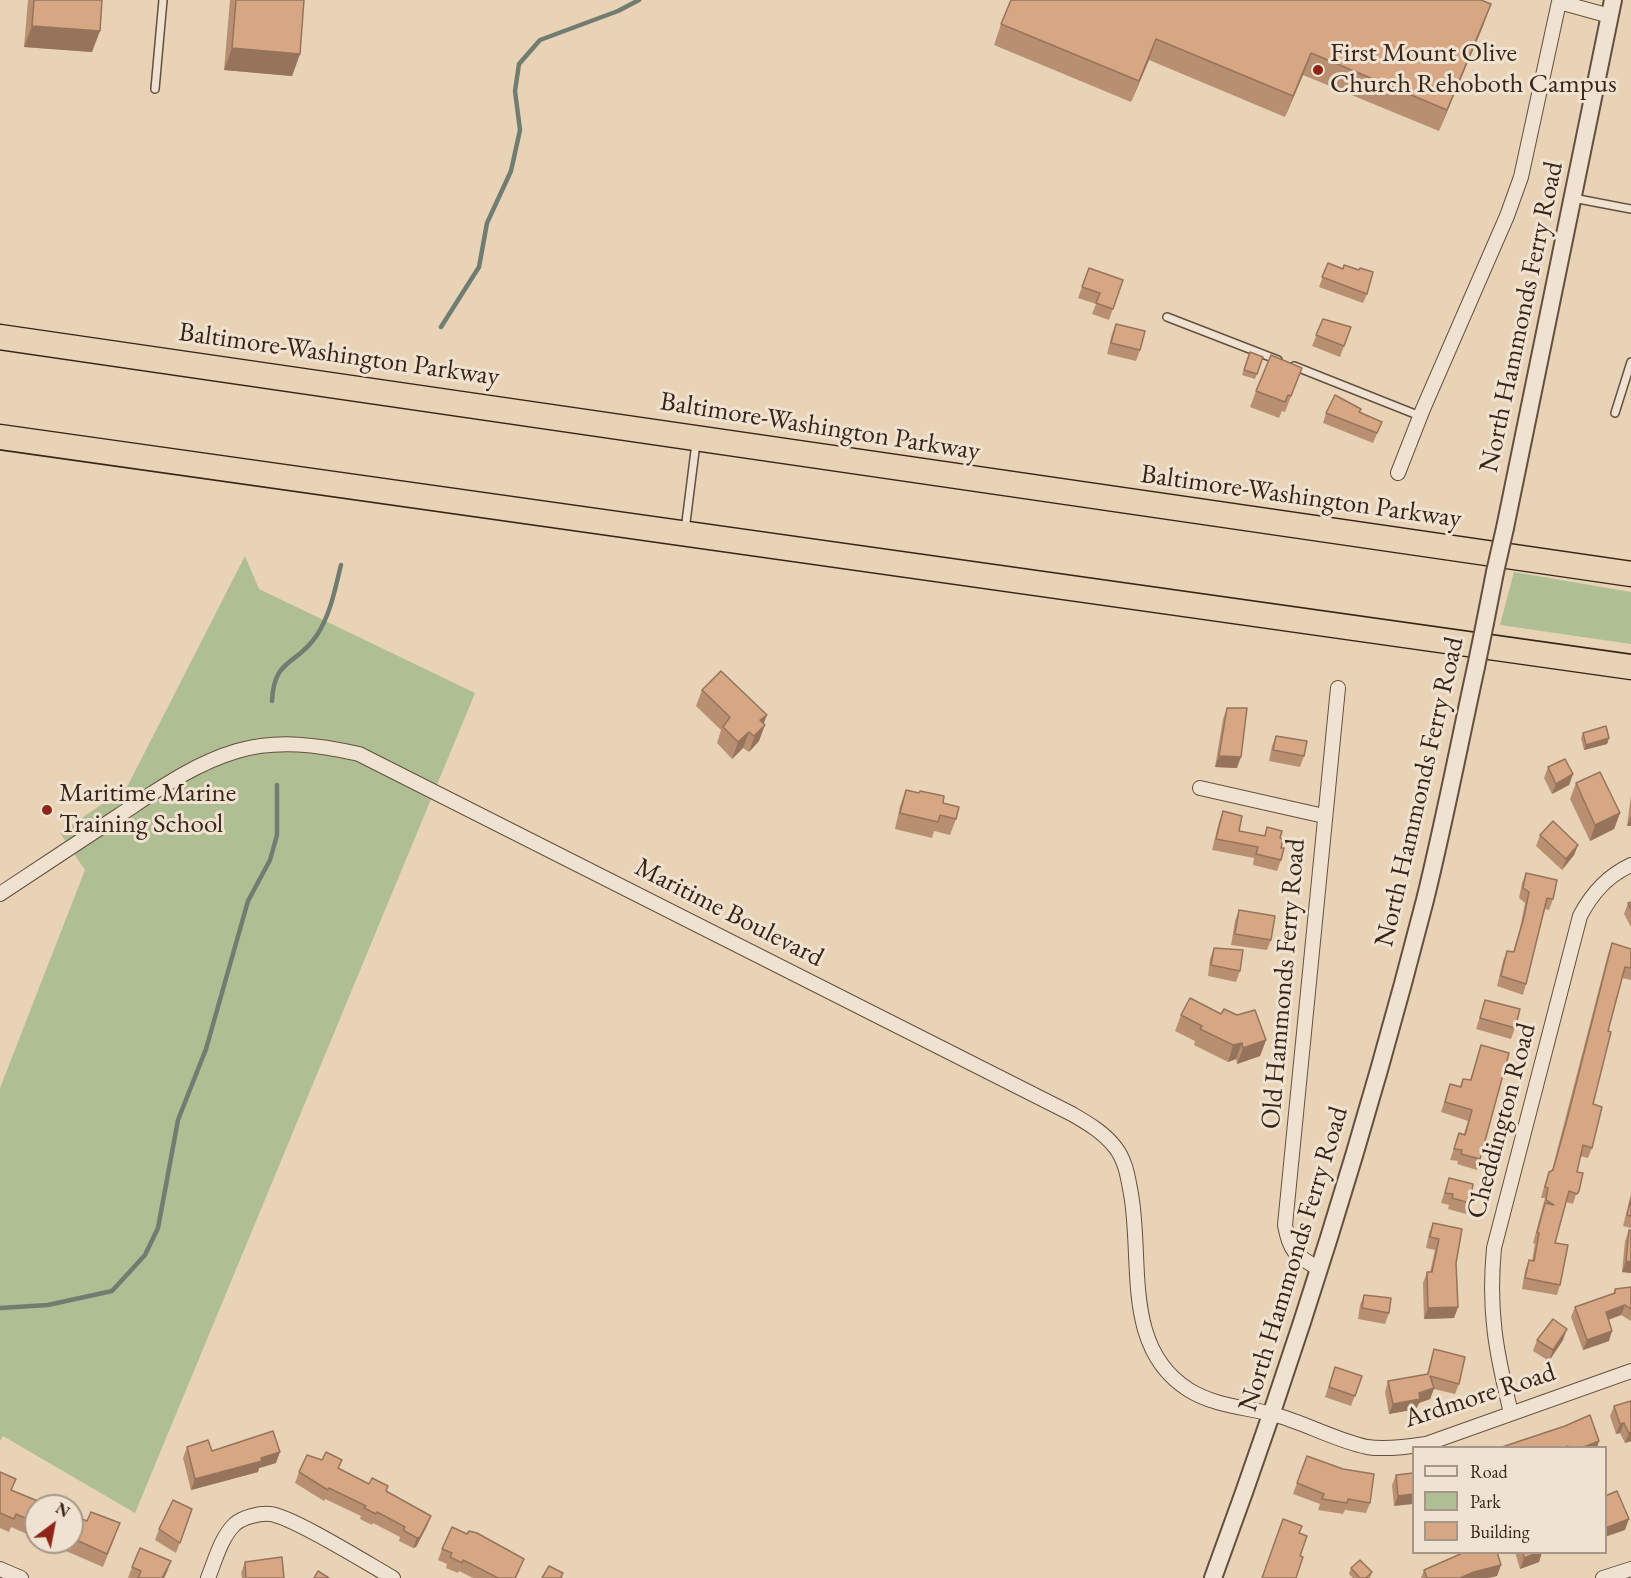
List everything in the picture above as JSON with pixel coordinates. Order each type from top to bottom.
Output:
[{"type":"highway","name":"Baltimore-Washington Parkway","points":[[0,337],[956,478],[1631,574]]},
{"type":"highway","points":[[0,437],[1631,667]]},
{"type":"street","points":[[1398,473],[1420,416],[1507,216],[1521,177],[1559,2],[1611,8]]},
{"type":"street","name":"North Hammonds Ferry Road","points":[[1213,1578],[1273,1414],[1359,1141],[1425,898],[1476,667],[1611,8]]},
{"type":"street","name":"Old Hammonds Ferry Road","points":[[1319,1269],[1296,1255],[1288,1245],[1285,1225],[1338,688]]},
{"type":"street","name":"Maritime Boulevard","points":[[0,894],[172,780],[205,762],[239,750],[279,744],[321,745],[359,754],[1072,1114],[1100,1131],[1116,1149],[1127,1172],[1134,1208],[1145,1337],[1155,1359],[1172,1378],[1191,1392],[1223,1405],[1273,1414]]},
{"type":"street","points":[[1200,788],[1324,816]]},
{"type":"street","name":"Cheddington Road","points":[[1511,1413],[1492,1328],[1490,1290],[1494,1248],[1580,916],[1587,903],[1614,873],[1631,866]]},
{"type":"street","name":"Ardmore Road","points":[[1273,1414],[1331,1436],[1369,1447],[1426,1444],[1631,1371]]},
{"type":"street","points":[[208,1578],[230,1531],[236,1524],[251,1517],[271,1514],[289,1521],[393,1578]]},
{"type":"street","points":[[0,1569],[21,1578]]},
{"type":"street","points":[[1603,1578],[1631,1569]]},
{"type":"lane","points":[[154,89],[163,0]]},
{"type":"lane","points":[[1573,198],[1631,208]]},
{"type":"lane","points":[[1167,317],[1420,416]]},
{"type":"lane","points":[[1615,413],[1631,362]]},
{"type":"lane","points":[[684,535],[697,438]]},
{"type":"green space","points":[[245,556],[259,589],[475,693],[135,1513],[3,1436],[0,1441],[0,1088],[85,870],[60,833],[127,787]]},
{"type":"green space","points":[[1514,572],[1631,592],[1631,644],[1500,625]]},
{"type":"building","points":[[34,0],[102,0],[100,31],[32,26]]},
{"type":"building","points":[[236,0],[304,0],[300,54],[232,48]]},
{"type":"building","name":"First Mount Olive Church Rehoboth Campus","points":[[1011,0],[1481,0],[1491,4],[1447,110],[1311,53],[1293,96],[1156,39],[1139,81],[1001,24]]},
{"type":"building","points":[[1328,263],[1343,269],[1344,265],[1373,272],[1367,294],[1322,277]]},
{"type":"building","points":[[1089,268],[1123,280],[1113,309],[1096,303],[1100,293],[1082,287]]},
{"type":"building","points":[[1323,319],[1351,327],[1344,346],[1316,335]]},
{"type":"building","points":[[1116,324],[1145,331],[1140,350],[1111,343]]},
{"type":"building","points":[[1250,352],[1263,357],[1257,374],[1244,370]]},
{"type":"building","points":[[1271,355],[1302,368],[1291,396],[1288,395],[1285,402],[1256,391]]},
{"type":"building","points":[[1335,395],[1361,409],[1359,412],[1382,422],[1377,433],[1326,413]]},
{"type":"building","points":[[721,671],[767,715],[760,720],[765,725],[754,736],[749,732],[738,742],[723,727],[730,717],[702,690]]},
{"type":"building","points":[[1227,708],[1247,708],[1241,757],[1219,756]]},
{"type":"building","points":[[1606,726],[1609,738],[1586,745],[1583,733]]},
{"type":"building","points":[[1276,736],[1307,741],[1304,756],[1273,750]]},
{"type":"building","points":[[1565,759],[1573,774],[1556,784],[1548,767]]},
{"type":"building","points":[[1600,772],[1620,813],[1595,825],[1576,783]]},
{"type":"building","points":[[906,790],[944,796],[943,803],[959,807],[956,819],[940,815],[938,822],[900,813]]},
{"type":"building","points":[[1223,811],[1242,816],[1239,831],[1265,836],[1267,827],[1282,831],[1281,848],[1284,848],[1281,860],[1256,854],[1258,847],[1216,839]]},
{"type":"building","points":[[1553,821],[1578,845],[1566,859],[1540,835]]},
{"type":"building","points":[[1526,873],[1557,880],[1553,899],[1547,898],[1526,984],[1501,976],[1507,951],[1514,952],[1524,917],[1529,892],[1523,888]]},
{"type":"building","points":[[1239,910],[1275,916],[1271,940],[1235,934]]},
{"type":"building","points":[[1612,943],[1631,949],[1631,968],[1625,967],[1608,1031],[1611,1032],[1593,1104],[1602,1107],[1592,1148],[1583,1145],[1577,1172],[1583,1173],[1579,1191],[1577,1194],[1569,1191],[1555,1243],[1568,1245],[1560,1285],[1525,1278],[1529,1260],[1534,1261],[1539,1233],[1537,1233],[1545,1203],[1554,1205],[1546,1200],[1548,1188],[1545,1187],[1549,1172],[1553,1170],[1568,1116]]},
{"type":"building","points":[[1214,948],[1243,950],[1240,971],[1211,965]]},
{"type":"building","points":[[1190,998],[1221,1014],[1224,1009],[1237,1015],[1255,1010],[1266,1040],[1243,1048],[1242,1043],[1233,1045],[1200,1029],[1202,1026],[1181,1015]]},
{"type":"building","points":[[1485,1000],[1520,1009],[1515,1028],[1480,1018]]},
{"type":"building","points":[[1481,1045],[1509,1053],[1480,1159],[1461,1154],[1462,1150],[1454,1149],[1459,1133],[1465,1135],[1472,1110],[1445,1102],[1450,1084],[1461,1087],[1463,1079],[1471,1080]]},
{"type":"building","points":[[1449,1178],[1473,1184],[1470,1203],[1452,1198],[1453,1194],[1445,1193]]},
{"type":"building","points":[[1631,1198],[1631,1216],[1627,1215]]},
{"type":"building","points":[[1433,1223],[1462,1229],[1456,1263],[1458,1307],[1428,1308],[1427,1272],[1432,1272],[1439,1239],[1430,1237]]},
{"type":"building","points":[[1629,1230],[1631,1230],[1631,1262],[1626,1261]]},
{"type":"building","points":[[1631,1287],[1631,1309],[1625,1305],[1606,1312],[1612,1331],[1587,1340],[1575,1307],[1615,1293],[1615,1289]]},
{"type":"building","points":[[1364,1295],[1391,1298],[1389,1313],[1362,1308]]},
{"type":"building","points":[[1553,1319],[1567,1329],[1553,1350],[1537,1340]]},
{"type":"building","points":[[1434,1349],[1465,1357],[1459,1384],[1430,1376],[1434,1388],[1419,1393],[1420,1399],[1393,1404],[1388,1381],[1428,1374]]},
{"type":"building","points":[[1335,1367],[1362,1376],[1355,1396],[1329,1387]]},
{"type":"building","points":[[1631,1401],[1631,1432],[1629,1433],[1624,1423],[1620,1424],[1614,1406]]},
{"type":"building","points":[[1590,1415],[1599,1441],[1586,1446],[1505,1446]]},
{"type":"building","points":[[273,1431],[280,1452],[261,1458],[262,1461],[195,1479],[187,1447],[208,1440],[212,1451]]},
{"type":"building","points":[[326,1452],[342,1460],[338,1468],[369,1484],[372,1478],[388,1486],[386,1491],[431,1516],[420,1537],[417,1538],[403,1530],[405,1527],[377,1512],[376,1514],[364,1508],[366,1506],[329,1488],[328,1490],[299,1472],[307,1455],[322,1460]]},
{"type":"building","points":[[1307,1456],[1343,1469],[1374,1474],[1370,1503],[1348,1499],[1347,1503],[1322,1499],[1324,1494],[1297,1483]]},
{"type":"building","points":[[0,1472],[16,1479],[11,1490],[24,1495],[24,1518],[16,1514],[14,1519],[0,1513]]},
{"type":"building","points":[[1412,1473],[1412,1494],[1398,1496],[1396,1475]]},
{"type":"building","points":[[1617,1491],[1629,1519],[1607,1527],[1607,1495]]},
{"type":"building","points":[[173,1500],[192,1509],[180,1543],[159,1529]]},
{"type":"building","points":[[91,1512],[120,1523],[107,1554],[84,1543],[84,1520],[87,1521]]},
{"type":"building","points":[[1283,1519],[1302,1526],[1299,1533],[1307,1536],[1296,1578],[1262,1578]]},
{"type":"building","points":[[452,1527],[467,1534],[469,1531],[477,1533],[524,1559],[515,1578],[498,1578],[463,1560],[462,1563],[450,1557],[452,1553],[442,1549]]},
{"type":"building","points":[[140,1548],[171,1561],[162,1578],[138,1578],[141,1571],[132,1567]]},
{"type":"building","points":[[1460,1554],[1498,1554],[1501,1565],[1460,1578],[1427,1578],[1424,1570]]},
{"type":"building","points":[[1523,1554],[1535,1554],[1524,1558]]},
{"type":"building","points":[[282,1557],[284,1578],[246,1578],[245,1562]]},
{"type":"building","points":[[1360,1560],[1372,1572],[1366,1578],[1360,1578],[1351,1568]]},
{"type":"building","points":[[549,1566],[563,1573],[562,1578],[542,1578]]},
{"type":"building","points":[[318,1571],[329,1578],[314,1578]]},
{"type":"waterway","points":[[441,327],[479,267],[487,223],[511,171],[520,130],[515,91],[519,64],[540,40],[618,11],[639,0]]},
{"type":"waterway","points":[[272,701],[277,676],[309,645],[322,627],[332,601],[341,565]]},
{"type":"waterway","points":[[0,1308],[48,1305],[112,1291],[145,1255],[158,1228],[178,1120],[206,1049],[248,901],[270,860],[277,835],[277,785]]},
{"type":"place","name":"First Mount Olive Church Rehoboth Campus","points":[[1318,70]]},
{"type":"place","name":"Maritime Marine Training School","points":[[47,810]]}]
